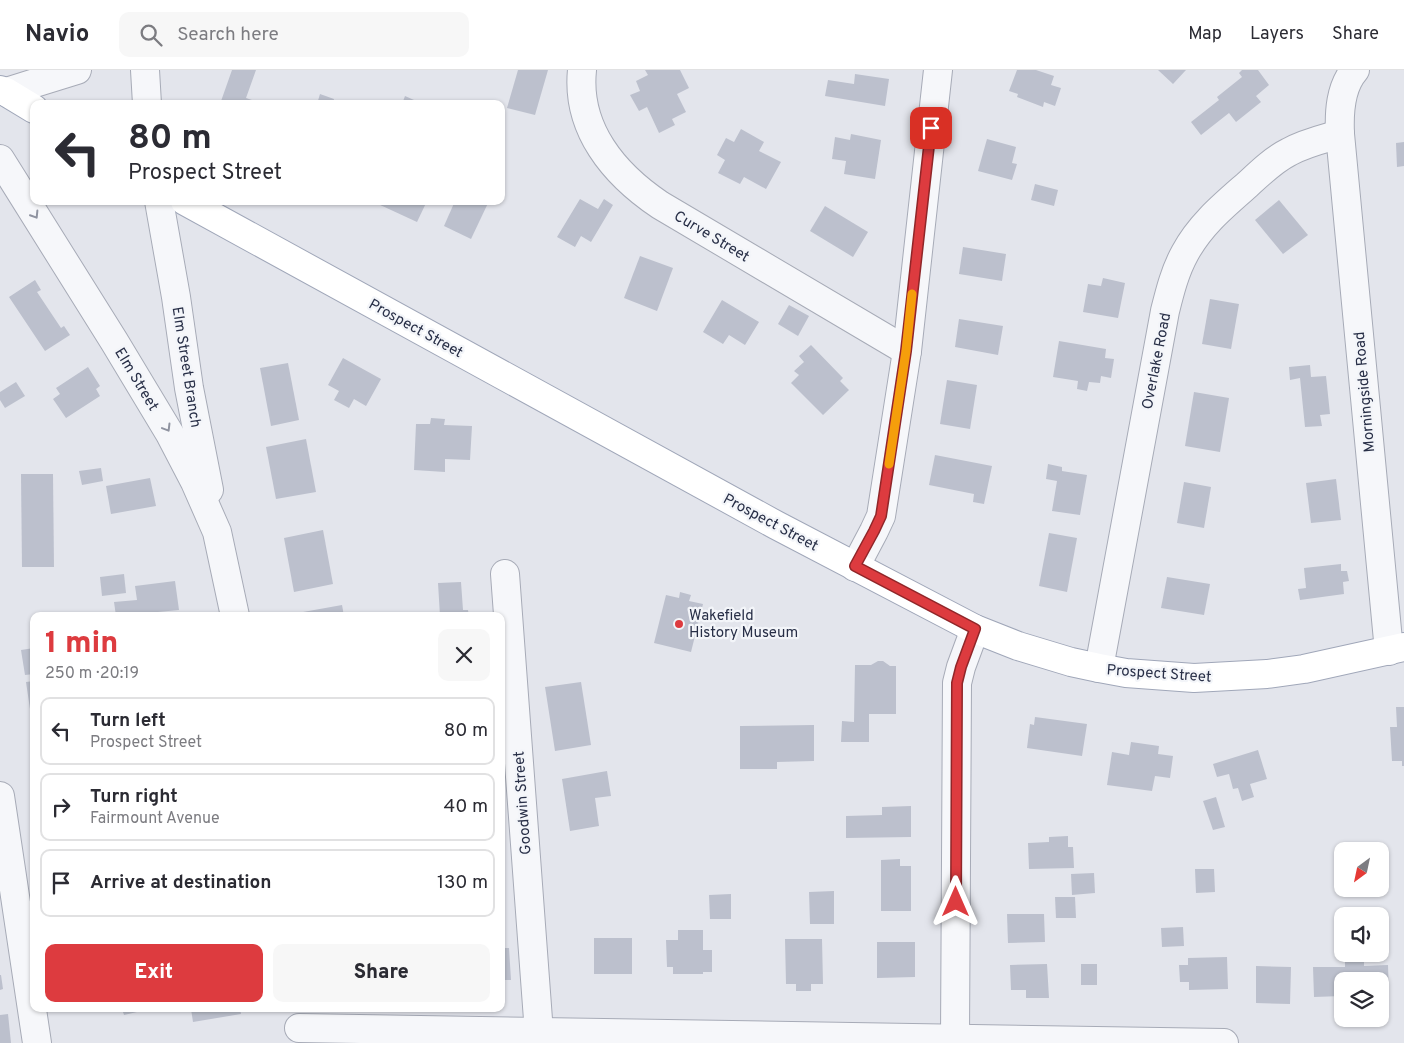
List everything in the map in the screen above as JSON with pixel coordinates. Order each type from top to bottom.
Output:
[{"type":"main road","points":[[3,91],[30,107]]},
{"type":"main road","name":"Prospect Street","points":[[192,205],[609,434],[975,629],[1035,651],[1099,668],[1194,678],[1267,674],[1304,669],[1396,649]]},
{"type":"street","points":[[3,91],[77,70]]},
{"type":"street","points":[[144,70],[147,100]]},
{"type":"street","name":"Curve Street","points":[[582,70],[582,94],[590,130],[612,164],[640,191],[660,205],[906,351]]},
{"type":"street","points":[[855,566],[881,516],[906,351],[938,70]]},
{"type":"street","name":"Morningside Road","points":[[1355,70],[1347,82],[1340,107],[1340,134],[1396,649]]},
{"type":"street","name":"Overlake Road","points":[[1099,668],[1165,311],[1184,254],[1214,214],[1265,168],[1291,151],[1340,134]]},
{"type":"street","name":"Elm Street","points":[[0,159],[114,340],[170,434],[195,482],[217,532],[234,612]]},
{"type":"street","name":"Elm Street Branch","points":[[159,205],[176,297],[189,388],[217,532]]},
{"type":"street","name":"Goodwin Street","points":[[505,574],[539,1033]]},
{"type":"street","points":[[954,1038],[957,683],[975,629]]},
{"type":"street","points":[[0,796],[30,996]]},
{"type":"street","points":[[32,1012],[37,1043]]},
{"type":"street","points":[[299,1027],[539,1033],[1224,1043]]},
{"type":"building","points":[[232,70],[256,70],[246,98],[252,100],[221,100]]},
{"type":"building","points":[[518,70],[548,70],[535,115],[507,108]]},
{"type":"building","points":[[645,70],[680,70],[689,88],[677,94],[686,112],[672,119],[675,125],[659,133],[647,107],[639,111],[630,95],[640,91],[636,81],[648,75]]},
{"type":"building","points":[[1017,70],[1036,70],[1054,76],[1051,85],[1061,88],[1055,106],[1044,102],[1043,107],[1017,97],[1018,94],[1009,91]]},
{"type":"building","points":[[1158,70],[1186,70],[1173,84]]},
{"type":"building","points":[[1242,70],[1258,70],[1269,85],[1256,96],[1261,102],[1236,122],[1229,113],[1201,135],[1191,122],[1219,100],[1217,97],[1242,77],[1239,73]]},
{"type":"building","points":[[855,74],[889,79],[885,106],[825,96],[828,80],[854,84]]},
{"type":"building","points":[[320,94],[334,99],[334,100],[318,100]]},
{"type":"building","points":[[405,96],[414,100],[404,100]]},
{"type":"building","points":[[741,129],[764,142],[759,151],[781,162],[766,189],[744,177],[740,184],[718,173],[725,160],[717,155],[726,138],[734,142]]},
{"type":"building","points":[[851,134],[881,140],[875,179],[844,174],[846,161],[832,159],[835,137],[850,140]]},
{"type":"building","points":[[987,139],[1016,147],[1012,163],[1017,164],[1012,180],[978,171]]},
{"type":"building","points":[[1404,142],[1404,166],[1397,167],[1396,143]]},
{"type":"building","points":[[1035,184],[1058,190],[1054,206],[1031,200]]},
{"type":"building","points":[[580,199],[598,209],[604,199],[613,205],[591,242],[581,236],[575,247],[557,237]]},
{"type":"building","points":[[1279,200],[1308,235],[1283,254],[1255,220]]},
{"type":"building","points":[[380,205],[425,205],[417,222]]},
{"type":"building","points":[[453,205],[487,205],[471,239],[444,226]]},
{"type":"building","points":[[825,206],[868,232],[853,257],[810,231]]},
{"type":"building","points":[[963,247],[1006,254],[1002,281],[959,274]]},
{"type":"building","points":[[640,256],[673,268],[657,311],[624,298]]},
{"type":"building","points":[[1103,278],[1125,283],[1118,318],[1083,312],[1088,284],[1101,286]]},
{"type":"building","points":[[35,280],[41,290],[37,292],[61,328],[64,326],[70,335],[45,351],[9,297]]},
{"type":"building","points":[[1210,299],[1239,304],[1231,349],[1202,344]]},
{"type":"building","points":[[722,300],[759,322],[745,345],[729,335],[723,344],[703,332]]},
{"type":"building","points":[[789,305],[809,316],[798,336],[778,324]]},
{"type":"building","points":[[959,319],[1003,326],[998,355],[955,347]]},
{"type":"building","points":[[1059,341],[1106,349],[1105,358],[1114,359],[1111,378],[1101,376],[1100,383],[1089,382],[1087,391],[1077,389],[1078,381],[1053,377]]},
{"type":"building","points":[[811,345],[843,378],[840,381],[849,390],[823,415],[791,383],[799,375],[794,371],[804,362],[799,356]]},
{"type":"building","points":[[343,358],[381,379],[366,406],[354,399],[349,408],[334,400],[339,391],[328,385]]},
{"type":"building","points":[[288,363],[299,420],[271,426],[260,368]]},
{"type":"building","points":[[1310,365],[1311,377],[1326,376],[1330,414],[1320,415],[1322,426],[1305,427],[1300,378],[1290,380],[1289,367]]},
{"type":"building","points":[[88,367],[100,386],[96,389],[100,396],[66,418],[53,399],[60,394],[56,388]]},
{"type":"building","points":[[947,380],[977,385],[970,429],[940,424]]},
{"type":"building","points":[[16,382],[25,396],[5,408],[0,400],[0,392]]},
{"type":"building","points":[[1194,392],[1229,398],[1220,452],[1185,446]]},
{"type":"building","points":[[431,418],[445,419],[444,425],[472,426],[470,460],[445,459],[445,472],[414,470],[416,424],[430,424]]},
{"type":"building","points":[[306,439],[316,492],[276,499],[266,447]]},
{"type":"building","points":[[935,455],[992,466],[984,504],[973,502],[974,494],[929,485]]},
{"type":"building","points":[[1048,464],[1062,467],[1062,471],[1087,475],[1080,515],[1052,511],[1057,481],[1046,479]]},
{"type":"building","points":[[101,468],[103,481],[82,485],[79,471]]},
{"type":"building","points":[[21,474],[53,474],[54,567],[22,567]]},
{"type":"building","points":[[150,478],[156,506],[111,514],[106,486]]},
{"type":"building","points":[[1336,479],[1341,520],[1311,523],[1306,483]]},
{"type":"building","points":[[1184,482],[1211,487],[1204,528],[1177,523]]},
{"type":"building","points":[[323,530],[333,584],[294,592],[284,538]]},
{"type":"building","points":[[1049,533],[1077,538],[1067,592],[1039,586]]},
{"type":"building","points":[[1341,564],[1341,571],[1347,571],[1349,581],[1343,582],[1344,594],[1300,600],[1298,589],[1306,588],[1304,568]]},
{"type":"building","points":[[124,574],[126,593],[102,596],[100,577]]},
{"type":"building","points":[[1167,577],[1210,584],[1204,615],[1161,608]]},
{"type":"building","points":[[175,581],[179,610],[115,612],[114,602],[137,600],[135,586]]},
{"type":"building","points":[[461,582],[463,610],[468,610],[468,612],[440,612],[438,583]]},
{"type":"building","name":"Wakefield History Museum","points":[[680,592],[691,595],[689,601],[703,604],[691,652],[654,643],[666,595],[679,598]]},
{"type":"building","points":[[342,605],[343,612],[303,612]]},
{"type":"building","points":[[30,649],[30,674],[25,675],[21,650]]},
{"type":"building","points":[[878,661],[883,661],[890,666],[896,666],[896,714],[869,714],[869,742],[841,742],[842,721],[854,722],[855,665],[871,665]]},
{"type":"building","points":[[26,682],[30,682],[30,709]]},
{"type":"building","points":[[581,682],[591,745],[555,751],[545,687]]},
{"type":"building","points":[[1396,707],[1404,707],[1404,766],[1402,766],[1402,761],[1392,761],[1390,727],[1397,727]]},
{"type":"building","points":[[1035,717],[1087,724],[1082,756],[1027,748],[1030,724],[1034,725]]},
{"type":"building","points":[[814,725],[814,761],[777,762],[777,769],[740,769],[740,726]]},
{"type":"building","points":[[1131,742],[1159,746],[1158,754],[1173,756],[1170,778],[1155,776],[1152,791],[1107,785],[1112,752],[1129,755]]},
{"type":"building","points":[[1258,750],[1267,779],[1250,784],[1254,797],[1242,801],[1238,788],[1233,789],[1229,774],[1217,777],[1213,764]]},
{"type":"building","points":[[607,771],[611,796],[595,798],[599,826],[570,831],[562,779]]},
{"type":"building","points":[[1216,797],[1225,827],[1213,830],[1203,801]]},
{"type":"building","points":[[911,806],[911,837],[846,838],[846,816],[882,815],[882,807]]},
{"type":"building","points":[[1068,836],[1068,847],[1073,847],[1074,868],[1029,869],[1028,843],[1049,842],[1049,837]]},
{"type":"building","points":[[900,859],[900,866],[911,866],[911,911],[881,911],[881,860]]},
{"type":"building","points":[[1195,869],[1214,869],[1215,892],[1196,893]]},
{"type":"building","points":[[1094,873],[1095,893],[1072,895],[1071,874]]},
{"type":"building","points":[[834,891],[834,924],[810,924],[809,892]]},
{"type":"building","points":[[731,894],[731,919],[710,919],[709,895]]},
{"type":"building","points":[[1055,897],[1075,897],[1076,918],[1056,918]]},
{"type":"building","points":[[1007,914],[1044,914],[1045,942],[1008,943]]},
{"type":"building","points":[[1183,927],[1184,946],[1162,947],[1161,928]]},
{"type":"building","points":[[678,930],[703,930],[703,950],[712,950],[712,972],[703,972],[703,974],[673,974],[673,967],[667,967],[666,940],[678,940]]},
{"type":"building","points":[[594,938],[632,938],[632,974],[594,974]]},
{"type":"building","points":[[785,939],[822,939],[823,984],[811,984],[811,991],[796,991],[796,984],[786,984]]},
{"type":"building","points":[[877,942],[915,942],[915,977],[877,978]]},
{"type":"building","points":[[505,948],[509,948],[511,980],[505,980]]},
{"type":"building","points":[[1227,957],[1228,989],[1189,990],[1189,982],[1180,982],[1179,965],[1188,965],[1188,958]]},
{"type":"building","points":[[1345,962],[1364,962],[1364,966],[1388,965],[1388,972],[1334,972],[1334,996],[1314,997],[1313,967],[1345,967]]},
{"type":"building","points":[[1047,964],[1049,998],[1026,998],[1026,990],[1011,990],[1010,965]]},
{"type":"building","points":[[1081,964],[1097,964],[1097,985],[1081,985]]},
{"type":"building","points":[[1256,966],[1291,967],[1290,1004],[1256,1003]]},
{"type":"building","points":[[0,975],[3,989],[0,990]]},
{"type":"building","points":[[123,1012],[137,1012],[124,1015]]},
{"type":"building","points":[[191,1012],[241,1012],[241,1014],[193,1022]]},
{"type":"building","points":[[8,1014],[11,1043],[0,1043],[0,1015]]},
{"type":"slow traffic","points":[[889,464],[906,351],[912,294]]},
{"type":"place","name":"Wakefield History Museum","points":[[679,624]]},
{"type":"route","points":[[931,128],[906,351],[881,516],[855,566],[975,629],[959,672],[957,683],[956,902]]}]
